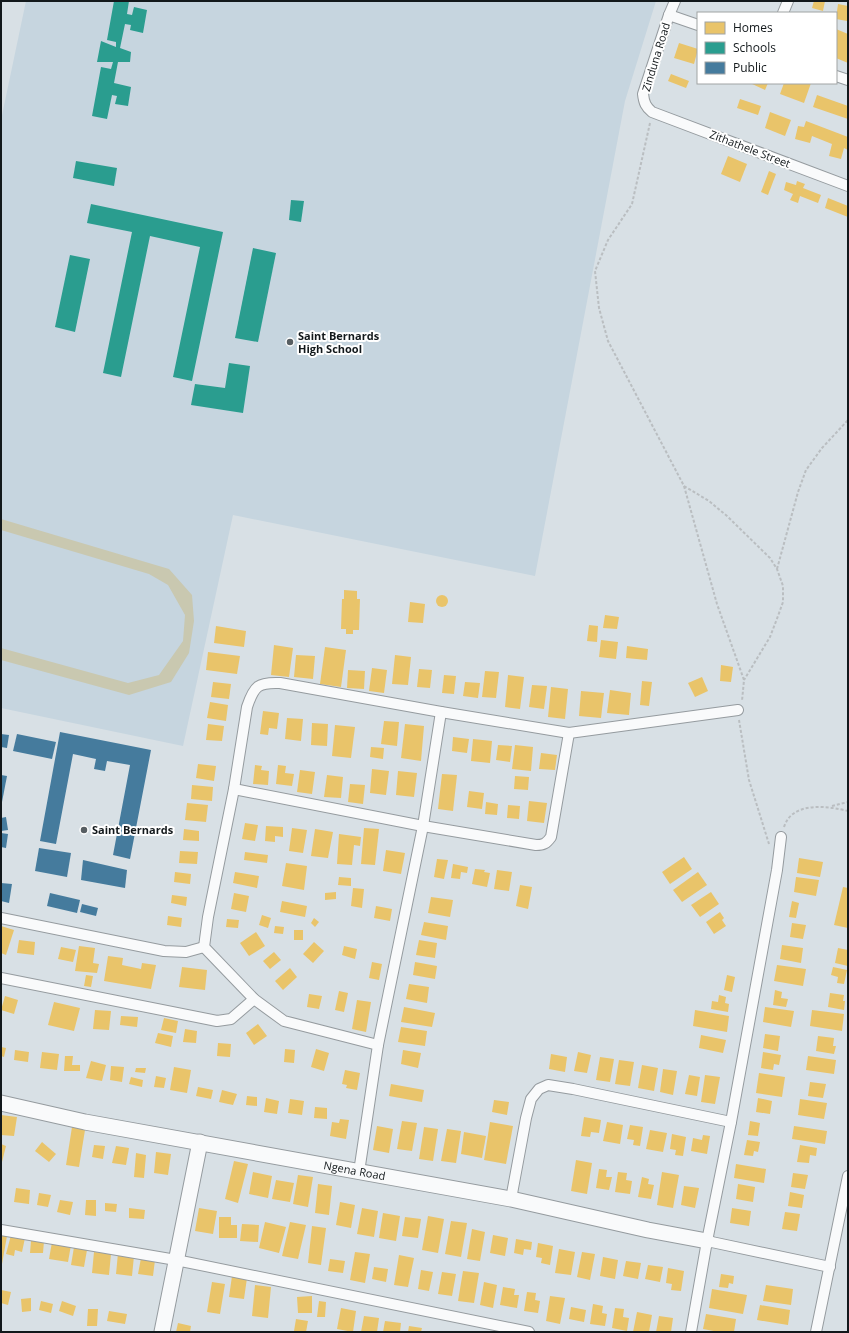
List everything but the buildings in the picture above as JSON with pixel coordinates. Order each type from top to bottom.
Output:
[{"type":"street","name":"Zinduna Road","points":[[652,112],[647,108],[643,94],[675,1]]},
{"type":"street","points":[[783,12],[788,1]]},
{"type":"street","points":[[669,15],[697,25]]},
{"type":"street","points":[[837,76],[848,80]]},
{"type":"street","name":"Zithathele Street","points":[[652,112],[848,186]]},
{"type":"street","points":[[204,947],[208,917],[234,789],[247,707],[251,694],[256,687],[265,682],[280,683],[569,733],[738,710]]},
{"type":"street","points":[[359,1172],[378,1045],[423,826],[441,712]]},
{"type":"street","points":[[234,789],[423,826],[543,845],[547,843],[551,837],[569,733]]},
{"type":"street","points":[[692,1332],[707,1241],[731,1122],[777,870],[781,837]]},
{"type":"street","points":[[1,918],[164,951],[186,952],[204,947]]},
{"type":"street","points":[[204,947],[254,999],[284,1021],[378,1045]]},
{"type":"street","points":[[1,978],[217,1022],[232,1019],[254,999]]},
{"type":"street","points":[[511,1199],[531,1099],[539,1089],[548,1085],[731,1122]]},
{"type":"street","name":"Ngena Road","points":[[1,1103],[85,1122],[511,1199],[648,1230],[707,1241]]},
{"type":"street","points":[[162,1332],[200,1142]]},
{"type":"street","points":[[816,1332],[830,1266],[845,1207],[848,1176]]},
{"type":"street","points":[[1,1230],[176,1260],[529,1332]]},
{"type":"street","points":[[707,1241],[830,1266]]},
{"type":"path","points":[[652,112],[632,204],[608,240],[595,271],[599,308],[608,341],[684,486],[717,604],[744,680]]},
{"type":"path","points":[[777,569],[798,492],[806,470],[822,448],[848,420]]},
{"type":"path","points":[[684,486],[709,501],[727,516],[770,558],[777,569],[783,586],[783,602],[770,637],[744,680],[742,699],[738,710],[749,780],[770,847]]},
{"type":"path","points":[[781,837],[785,822],[793,814],[806,808],[830,807],[848,802]]},
{"type":"path","points":[[830,807],[848,811]]},
{"type":"shaded area","name":"Saint Bernards High School","points":[[26,1],[656,1],[625,101],[535,576],[233,515],[183,746],[1,708],[1,120]]},
{"type":"green space","points":[[1,519],[169,569],[192,595],[194,621],[189,653],[171,682],[129,695],[1,660],[1,648],[128,683],[159,675],[183,641],[185,615],[168,585],[149,574],[1,530]]},
{"type":"place","name":"Saint Bernards High School","points":[[290,342]]},
{"type":"place","name":"Saint Bernards","points":[[84,830]]}]
